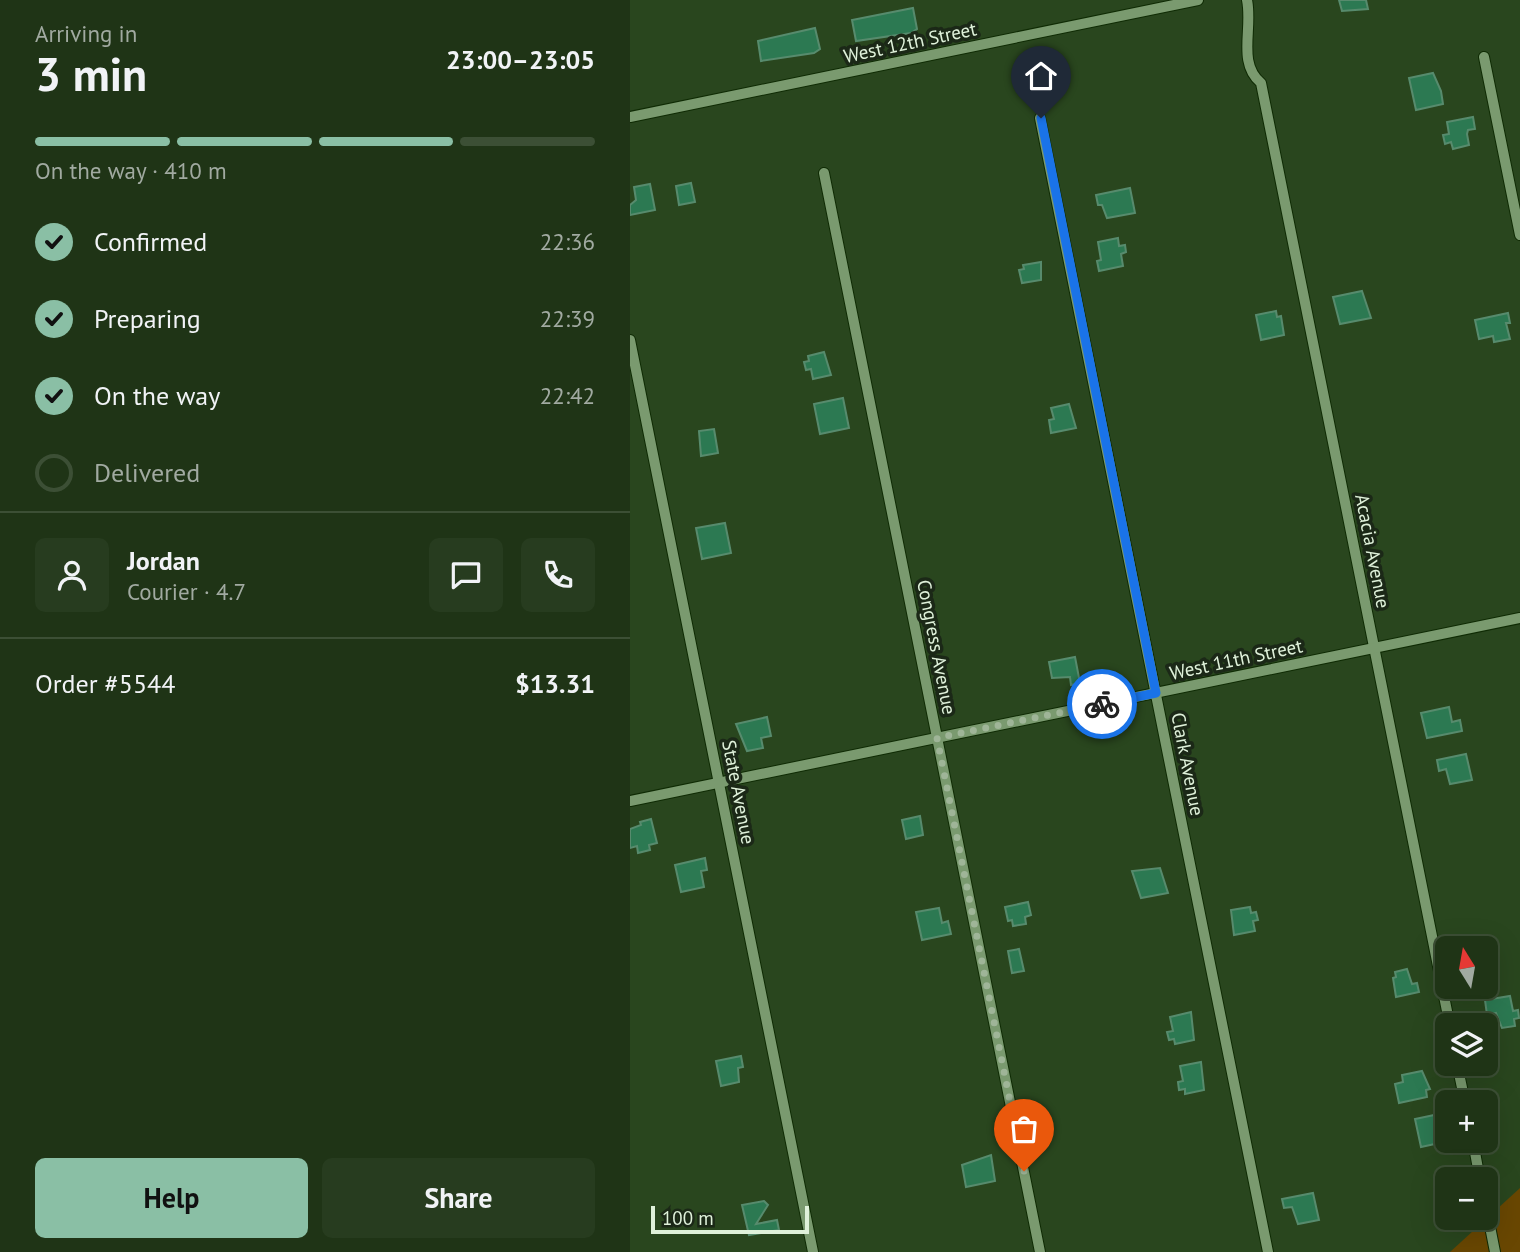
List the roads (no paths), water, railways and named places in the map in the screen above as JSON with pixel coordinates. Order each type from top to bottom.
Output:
[{"type":"street","name":"West 12th Street","points":[[630,117],[1198,0]]},
{"type":"street","name":"Acacia Avenue","points":[[1247,0],[1250,27],[1247,63],[1253,76],[1261,83],[1447,1013]]},
{"type":"street","points":[[1484,57],[1520,235]]},
{"type":"street","name":"Clark Avenue","points":[[1041,118],[1268,1252]]},
{"type":"street","name":"Congress Avenue","points":[[824,173],[1040,1252]]},
{"type":"street","name":"State Avenue","points":[[630,340],[813,1252]]},
{"type":"street","name":"West 11th Street","points":[[630,801],[1520,618]]},
{"type":"street","points":[[1491,1230],[1495,1252]]}]
